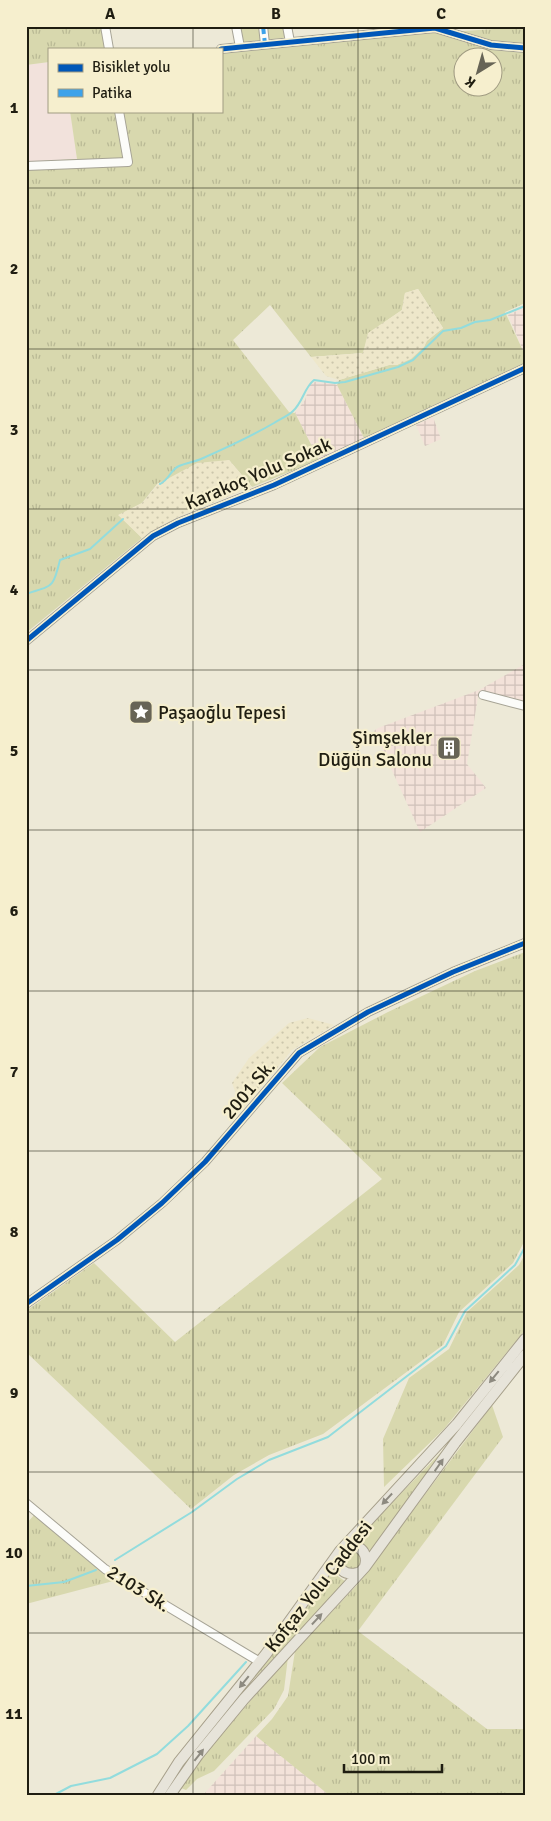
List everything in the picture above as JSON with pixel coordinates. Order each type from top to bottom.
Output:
[{"type":"main road","name":"Kofçaz Yolu Caddesi","points":[[158,1795],[179,1762],[260,1662],[341,1551],[457,1424],[525,1339]]},
{"type":"main road","name":"Kofçaz Yolu Caddesi","points":[[170,1795],[244,1699],[361,1570],[455,1443],[525,1355]]},
{"type":"main road","points":[[353,1545],[361,1548],[366,1557],[361,1570],[347,1574],[343,1571],[338,1564],[341,1551],[353,1545]]},
{"type":"street","points":[[105,26],[109,48]]},
{"type":"street","points":[[236,26],[240,47]]},
{"type":"street","points":[[263,26],[265,44]]},
{"type":"street","points":[[287,26],[290,42]]},
{"type":"street","points":[[222,49],[435,27],[491,45],[525,48]]},
{"type":"street","points":[[26,166],[128,162],[119,112]]},
{"type":"street","name":"Karakoç Yolu Sokak","points":[[26,641],[154,536],[178,523],[274,485],[525,368]]},
{"type":"street","points":[[483,695],[525,706]]},
{"type":"street","name":"2001 Sk.","points":[[26,1304],[117,1240],[162,1203],[206,1162],[299,1053],[368,1012],[453,972],[525,943]]},
{"type":"street","name":"2103 Sk.","points":[[26,1504],[105,1569],[260,1662]]},
{"type":"shaded area","points":[[48,62],[48,112],[70,112],[77,159],[26,162],[26,65]]},
{"type":"shaded area","points":[[525,307],[525,355],[508,315]]},
{"type":"shaded area","points":[[321,381],[337,385],[364,438],[319,460],[295,413],[305,400],[310,385]]},
{"type":"shaded area","points":[[433,417],[441,439],[425,446],[416,425]]},
{"type":"shaded area","points":[[525,664],[525,704],[479,691],[467,764],[486,788],[420,832],[374,731],[479,690]]},
{"type":"shaded area","points":[[256,1736],[329,1795],[203,1795]]},
{"type":"green space","points":[[26,26],[105,26],[109,48],[48,48],[48,62],[26,65]]},
{"type":"green space","points":[[236,26],[288,26],[290,42],[240,47]]},
{"type":"green space","points":[[525,27],[525,303],[505,312],[525,355],[525,364],[364,438],[337,385],[339,380],[389,365],[397,365],[424,347],[426,341],[443,328],[418,289],[405,293],[402,310],[369,333],[363,353],[311,357],[270,305],[233,340],[289,412],[295,413],[319,460],[252,487],[229,460],[158,483],[142,503],[119,515],[142,538],[26,633],[26,162],[77,159],[70,112],[222,112],[222,50],[290,42]]},
{"type":"green space","points":[[525,952],[525,1240],[513,1263],[459,1312],[443,1345],[323,1434],[269,1455],[234,1475],[191,1509],[26,1352],[26,1311],[94,1263],[175,1342],[382,1179],[282,1083],[320,1047],[475,971]]},
{"type":"green space","points":[[525,1254],[525,1330],[444,1429],[384,1487],[383,1439],[409,1378],[449,1349],[467,1312],[519,1265]]},
{"type":"green space","points":[[492,1405],[503,1437],[358,1631],[487,1729],[525,1729],[525,1795],[329,1795],[256,1736],[272,1719],[288,1696],[295,1651],[358,1584]]},
{"type":"green space","points":[[448,1445],[371,1551],[356,1540]]},
{"type":"green space","points":[[35,1514],[117,1580],[26,1604],[26,1524]]},
{"type":"green space","points":[[348,1551],[356,1551],[361,1556],[359,1567],[348,1569],[343,1564],[343,1556]]},
{"type":"green space","points":[[331,1571],[346,1582],[251,1682]]},
{"type":"green space","points":[[288,1657],[284,1690],[274,1709],[214,1771],[197,1779],[186,1790],[181,1788],[204,1755]]},
{"type":"sand","points":[[418,289],[443,328],[427,341],[424,347],[411,359],[397,365],[389,365],[339,380],[326,376],[311,357],[363,353],[368,333],[402,310],[405,293]]},
{"type":"sand","points":[[229,460],[252,487],[176,518],[142,538],[118,515],[142,503],[158,484],[197,463]]},
{"type":"sand","points":[[308,1018],[334,1025],[292,1050],[242,1111],[232,1083],[249,1058],[289,1023]]},
{"type":"waterway","points":[[160,484],[179,466],[201,459],[229,446],[289,414],[299,403],[314,380],[335,383],[345,382],[398,367],[413,360],[443,331],[490,320],[525,306]]},
{"type":"waterway","points":[[26,594],[47,587],[56,576],[60,560],[90,549],[123,519]]},
{"type":"waterway","points":[[115,1560],[192,1512],[237,1479],[269,1460],[328,1437],[446,1346],[465,1311],[515,1265],[525,1247]]},
{"type":"waterway","points":[[26,1586],[64,1582],[96,1570]]},
{"type":"waterway","points":[[54,1795],[71,1786],[110,1778],[157,1754],[188,1726],[246,1662]]},
{"type":"marked path","points":[[263,26],[265,44]]},
{"type":"cycle path","points":[[222,49],[435,28],[491,45],[525,48]]},
{"type":"cycle path","points":[[26,641],[153,536],[178,523],[274,485],[525,368]]},
{"type":"cycle path","points":[[26,1304],[117,1240],[162,1203],[205,1162],[299,1053],[368,1012],[453,972],[525,943]]},
{"type":"place","name":"Paşaoğlu Tepesi","points":[[141,712]]},
{"type":"place","name":"Şimşekler Düğün Salonu","points":[[449,748]]}]
